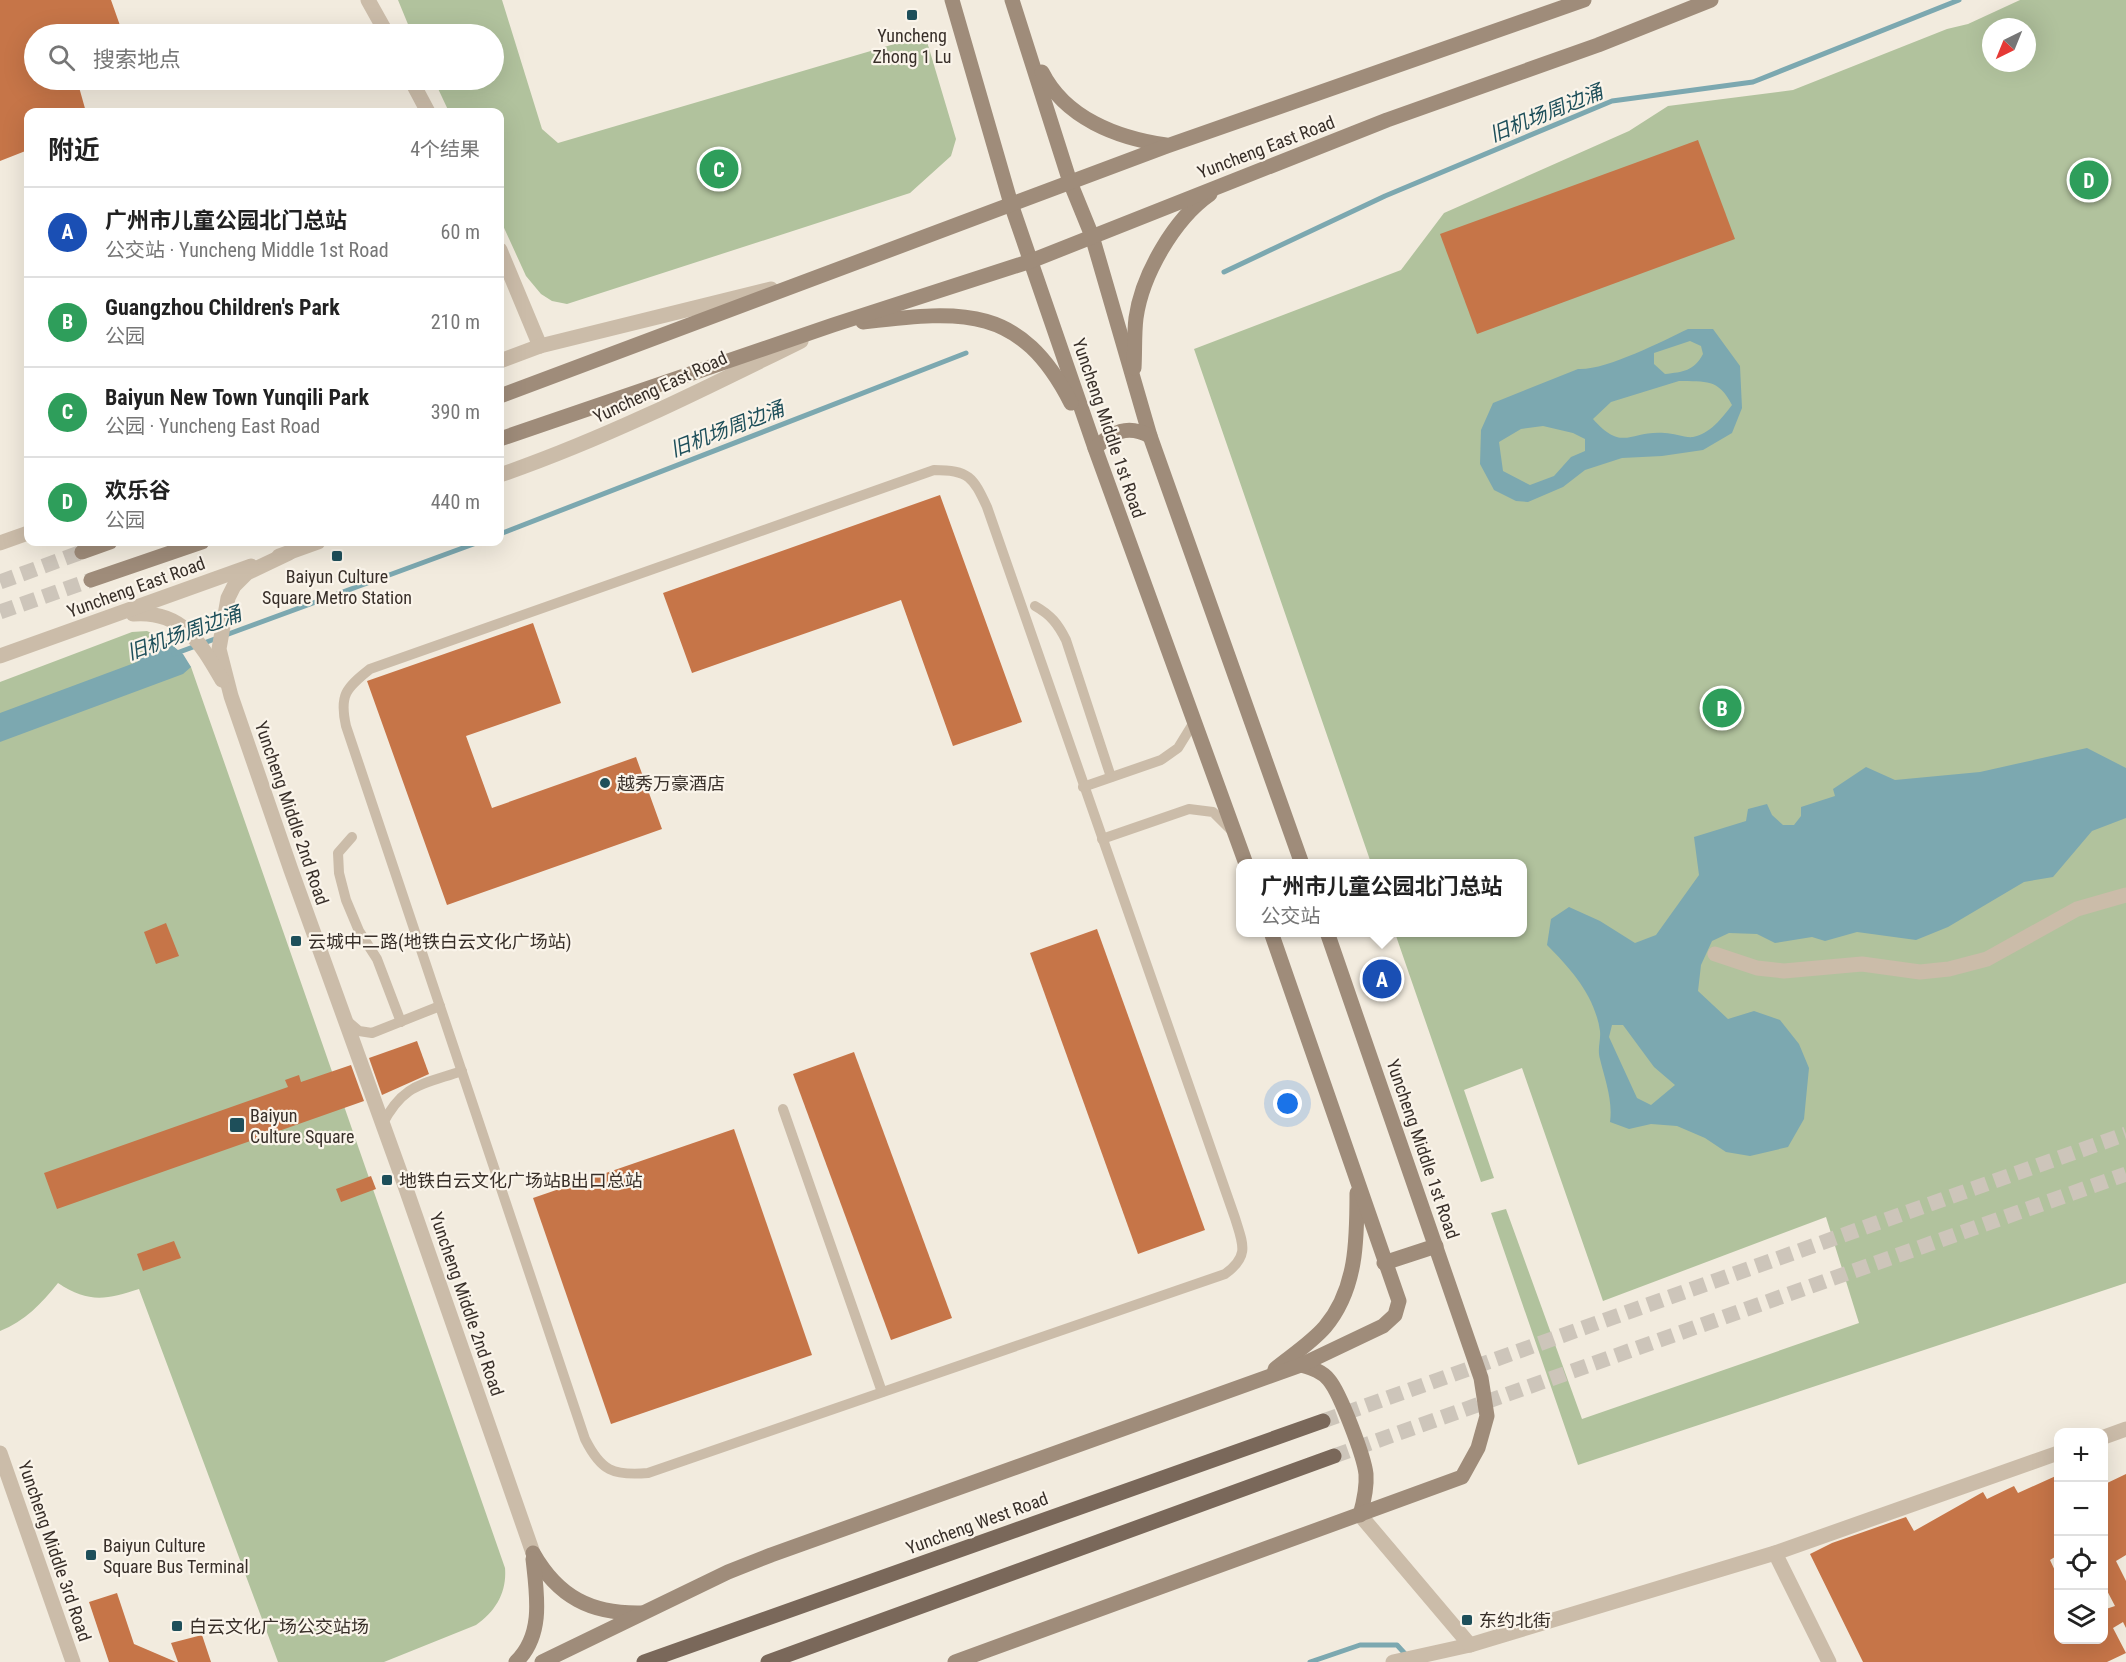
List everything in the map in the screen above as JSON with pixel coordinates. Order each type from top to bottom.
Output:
[{"type":"main road","name":"Yuncheng Middle 1st Road","points":[[952,0],[1011,204],[1095,448],[1244,859]]},
{"type":"main road","name":"Yuncheng Middle 1st Road","points":[[1011,0],[1070,182],[1092,236],[1150,436],[1300,859]]},
{"type":"main road","name":"Yuncheng East Road","points":[[504,394],[1167,146],[1584,0]]},
{"type":"main road","name":"Yuncheng East Road","points":[[504,438],[833,325],[1031,261],[1225,183],[1711,0]]},
{"type":"main road","points":[[1024,38],[1049,87],[1079,115],[1121,135],[1167,146]]},
{"type":"main road","points":[[1134,380],[1136,318],[1144,284],[1181,222],[1198,202],[1225,183]]},
{"type":"main road","points":[[833,325],[952,314],[1004,327],[1027,342],[1046,362],[1061,383],[1095,448],[1119,430],[1138,430],[1150,436]]},
{"type":"main road","points":[[82,552],[99,546]]},
{"type":"main road","name":"Yuncheng East Road","points":[[91,580],[190,546]]},
{"type":"main road","points":[[542,1662],[728,1572],[1301,1365],[1383,1326],[1395,1315],[1399,1301],[1272,937]]},
{"type":"main road","name":"Yuncheng Middle 1st Road","points":[[955,1662],[1462,1477],[1478,1448],[1487,1416],[1481,1378],[1329,937]]},
{"type":"main road","points":[[1262,1379],[1323,1329],[1340,1303],[1357,1250],[1356,1178]]},
{"type":"main road","points":[[1384,1263],[1436,1246]]},
{"type":"main road","points":[[1301,1365],[1320,1372],[1329,1379],[1339,1396],[1366,1471],[1365,1498],[1360,1515]]},
{"type":"main road","name":"Yuncheng West Road","points":[[644,1662],[1323,1421]]},
{"type":"main road","points":[[768,1662],[1334,1456]]},
{"type":"main road","points":[[532,1553],[554,1584],[588,1606],[607,1612],[646,1613]]},
{"type":"main road","points":[[516,1662],[524,1654],[535,1632],[537,1593],[532,1553]]},
{"type":"street","points":[[368,0],[381,24]]},
{"type":"street","points":[[416,90],[426,108]]},
{"type":"street","points":[[504,260],[540,346]]},
{"type":"street","name":"Yuncheng East Road","points":[[504,359],[540,346],[811,279]]},
{"type":"street","name":"Yuncheng East Road","points":[[504,474],[563,453],[623,427],[833,325]]},
{"type":"street","points":[[0,543],[24,534]]},
{"type":"street","name":"Yuncheng East Road","points":[[0,656],[307,546]]},
{"type":"street","points":[[231,696],[219,650],[228,598],[234,585],[247,573],[289,553]]},
{"type":"street","points":[[114,615],[155,613],[168,617],[196,639],[231,696]]},
{"type":"street","points":[[0,649],[19,649]]},
{"type":"street","name":"Yuncheng Middle 2nd Road","points":[[231,696],[532,1553]]},
{"type":"street","points":[[1715,954],[1757,968],[1784,971],[1862,964],[1920,972],[1949,969],[1987,959],[2077,909],[2126,895]]},
{"type":"street","points":[[2108,1435],[2126,1429]]},
{"type":"street","name":"Yuncheng Middle 3rd Road","points":[[0,1453],[73,1662]]},
{"type":"street","points":[[1399,1660],[1470,1645],[1775,1552],[2054,1454]]},
{"type":"street","points":[[1360,1515],[1470,1645]]},
{"type":"street","points":[[1775,1552],[1829,1662]]},
{"type":"lane","points":[[934,470],[954,470],[975,481],[983,498],[1102,839],[1235,1218],[1244,1247],[1238,1264],[1225,1274],[648,1473],[628,1474],[611,1471],[595,1460],[585,1439],[346,726],[342,707],[348,686],[370,669],[934,470]]},
{"type":"lane","points":[[1035,606],[1053,618],[1066,640],[1111,777]]},
{"type":"lane","points":[[1083,787],[1161,760],[1178,748],[1194,722]]},
{"type":"lane","points":[[1102,839],[1189,808],[1213,813],[1235,834]]},
{"type":"lane","points":[[352,837],[338,853],[341,882],[359,932],[377,959],[401,1022]]},
{"type":"lane","points":[[343,1017],[359,1031],[372,1033],[440,1006]]},
{"type":"lane","points":[[382,1125],[393,1103],[406,1092],[462,1071]]},
{"type":"lane","points":[[783,1109],[882,1392]]},
{"type":"green space","points":[[398,0],[502,0],[542,129],[558,143],[925,35],[956,139],[951,156],[910,193],[567,304],[552,301],[541,294],[526,276],[504,228],[504,108],[447,108],[439,90],[504,90],[504,24],[408,24]]},
{"type":"green space","points":[[2020,0],[2126,0],[2126,1283],[1578,1465],[1491,1213],[1506,1209],[1582,1419],[1859,1323],[1826,1217],[1603,1301],[1522,1068],[1464,1090],[1494,1178],[1481,1182],[1396,937],[1527,937],[1527,859],[1370,859],[1194,349],[1401,270],[1444,213],[1629,131],[1668,106],[1793,90],[1947,29],[1968,24]]},
{"type":"green space","name":"Baiyun Culture Square","points":[[147,631],[170,642],[191,667],[505,1568],[502,1593],[483,1620],[476,1625],[384,1662],[278,1662],[139,1289],[117,1296],[97,1298],[79,1294],[58,1283],[32,1311],[0,1331],[0,682],[132,632]]},
{"type":"water","points":[[1688,329],[1713,329],[1740,366],[1742,408],[1732,433],[1703,450],[1662,456],[1622,458],[1585,470],[1563,487],[1528,502],[1516,501],[1494,490],[1480,464],[1481,430],[1493,403],[1578,369],[1618,360]],"holes":[[[1690,341],[1701,346],[1703,354],[1692,367],[1665,374],[1654,364],[1654,353]],[[1679,381],[1697,381],[1710,383],[1722,390],[1732,405],[1715,425],[1705,433],[1693,437],[1653,433],[1620,438],[1603,429],[1593,419],[1611,402]],[[1543,426],[1573,433],[1585,439],[1585,451],[1571,457],[1554,476],[1530,485],[1503,471],[1499,442],[1521,429]]]},
{"type":"water","points":[[159,635],[183,654],[191,667],[183,674],[0,742],[0,713],[137,662]]},
{"type":"water","points":[[2087,748],[2126,768],[2126,818],[2092,831],[2053,877],[2024,882],[1948,927],[1916,940],[1857,932],[1825,941],[1812,937],[1775,943],[1757,934],[1729,933],[1712,941],[1701,965],[1698,991],[1728,1019],[1754,1011],[1780,1020],[1799,1044],[1809,1068],[1804,1119],[1788,1147],[1750,1156],[1726,1152],[1705,1138],[1677,1126],[1651,1124],[1629,1129],[1610,1122],[1609,1098],[1599,1055],[1600,1031],[1597,1018],[1581,984],[1547,945],[1551,919],[1569,907],[1600,921],[1635,943],[1656,935],[1699,875],[1694,837],[1746,821],[1748,809],[1767,804],[1772,815],[1783,825],[1794,825],[1801,816],[1801,807],[1835,796],[1833,789],[1866,767],[1895,780],[1980,772]],"holes":[[[1612,1025],[1623,1025],[1654,1067],[1675,1085],[1651,1105],[1637,1098],[1609,1037]]]},
{"type":"building","points":[[0,0],[111,0],[119,24],[24,24],[24,90],[80,90],[85,108],[24,108],[24,152],[0,161]]},
{"type":"building","points":[[1698,140],[1735,239],[1477,334],[1440,234]]},
{"type":"building","points":[[940,495],[1022,722],[953,746],[901,600],[692,673],[663,593]]},
{"type":"building","name":"越秀万豪酒店","points":[[533,623],[561,703],[466,736],[492,808],[636,757],[662,829],[447,905],[367,681]]},
{"type":"building","points":[[166,923],[179,956],[156,964],[144,932]]},
{"type":"building","points":[[1097,929],[1205,1230],[1138,1254],[1030,953]]},
{"type":"building","points":[[417,1041],[429,1074],[382,1095],[369,1058]]},
{"type":"building","points":[[854,1052],[952,1318],[891,1340],[793,1074]]},
{"type":"building","points":[[351,1065],[364,1101],[57,1209],[44,1173],[288,1087],[285,1080],[299,1075],[301,1082]]},
{"type":"building","points":[[734,1129],[812,1355],[611,1424],[533,1198]]},
{"type":"building","points":[[371,1176],[376,1189],[341,1202],[336,1189]]},
{"type":"building","points":[[174,1241],[181,1258],[143,1271],[137,1254]]},
{"type":"building","points":[[2126,1474],[2126,1555],[2116,1561],[2126,1581],[2126,1628],[2123,1622],[2113,1628],[2126,1653],[2107,1662],[1863,1662],[1810,1554],[1832,1543],[1906,1517],[1914,1531],[1983,1492],[1987,1499],[2014,1486],[2018,1493],[2054,1477],[2054,1558],[2050,1560],[2054,1568],[2054,1644],[2108,1644],[2108,1608],[2115,1606],[2108,1593],[2108,1483]]},
{"type":"building","points":[[117,1593],[134,1644],[176,1662],[109,1662],[89,1602]]},
{"type":"building","points":[[202,1635],[211,1662],[178,1662],[171,1643]]},
{"type":"waterway","name":"旧机场周边涌","points":[[1224,272],[1385,196],[1612,101],[1753,82],[1959,0]]},
{"type":"waterway","name":"旧机场周边涌","points":[[504,532],[966,353]]},
{"type":"waterway","name":"旧机场周边涌","points":[[174,654],[468,546]]},
{"type":"waterway","name":"旧机场周边涌","points":[[1310,1662],[1360,1645],[1397,1645],[1408,1657]]},
{"type":"tunnel","points":[[0,582],[82,552]]},
{"type":"tunnel","points":[[0,612],[91,580]]},
{"type":"tunnel","points":[[1323,1421],[2126,1134]]},
{"type":"tunnel","points":[[1334,1456],[2126,1174]]},
{"type":"place","name":"Yuncheng Zhong 1 Lu","points":[[912,15]]},
{"type":"place","name":"Baiyun New Town Yunqili Park","points":[[719,169]]},
{"type":"place","name":"欢乐谷","points":[[2089,180]]},
{"type":"place","name":"Baiyun Culture Square Metro Station","points":[[337,556]]},
{"type":"place","name":"Guangzhou Children's Park","points":[[1722,708]]},
{"type":"place","name":"越秀万豪酒店","points":[[605,783]]},
{"type":"place","name":"云城中二路(地铁白云文化广场站)","points":[[296,941]]},
{"type":"place","name":"广州市儿童公园北门总站","points":[[1382,979]]},
{"type":"place","name":"Baiyun Culture Square","points":[[237,1125]]},
{"type":"place","name":"地铁白云文化广场站B出口总站","points":[[387,1180]]},
{"type":"place","name":"Baiyun Culture Square Bus Terminal","points":[[91,1555]]},
{"type":"place","name":"东约北街","points":[[1467,1620]]},
{"type":"place","name":"白云文化广场公交站场","points":[[177,1626]]}]
